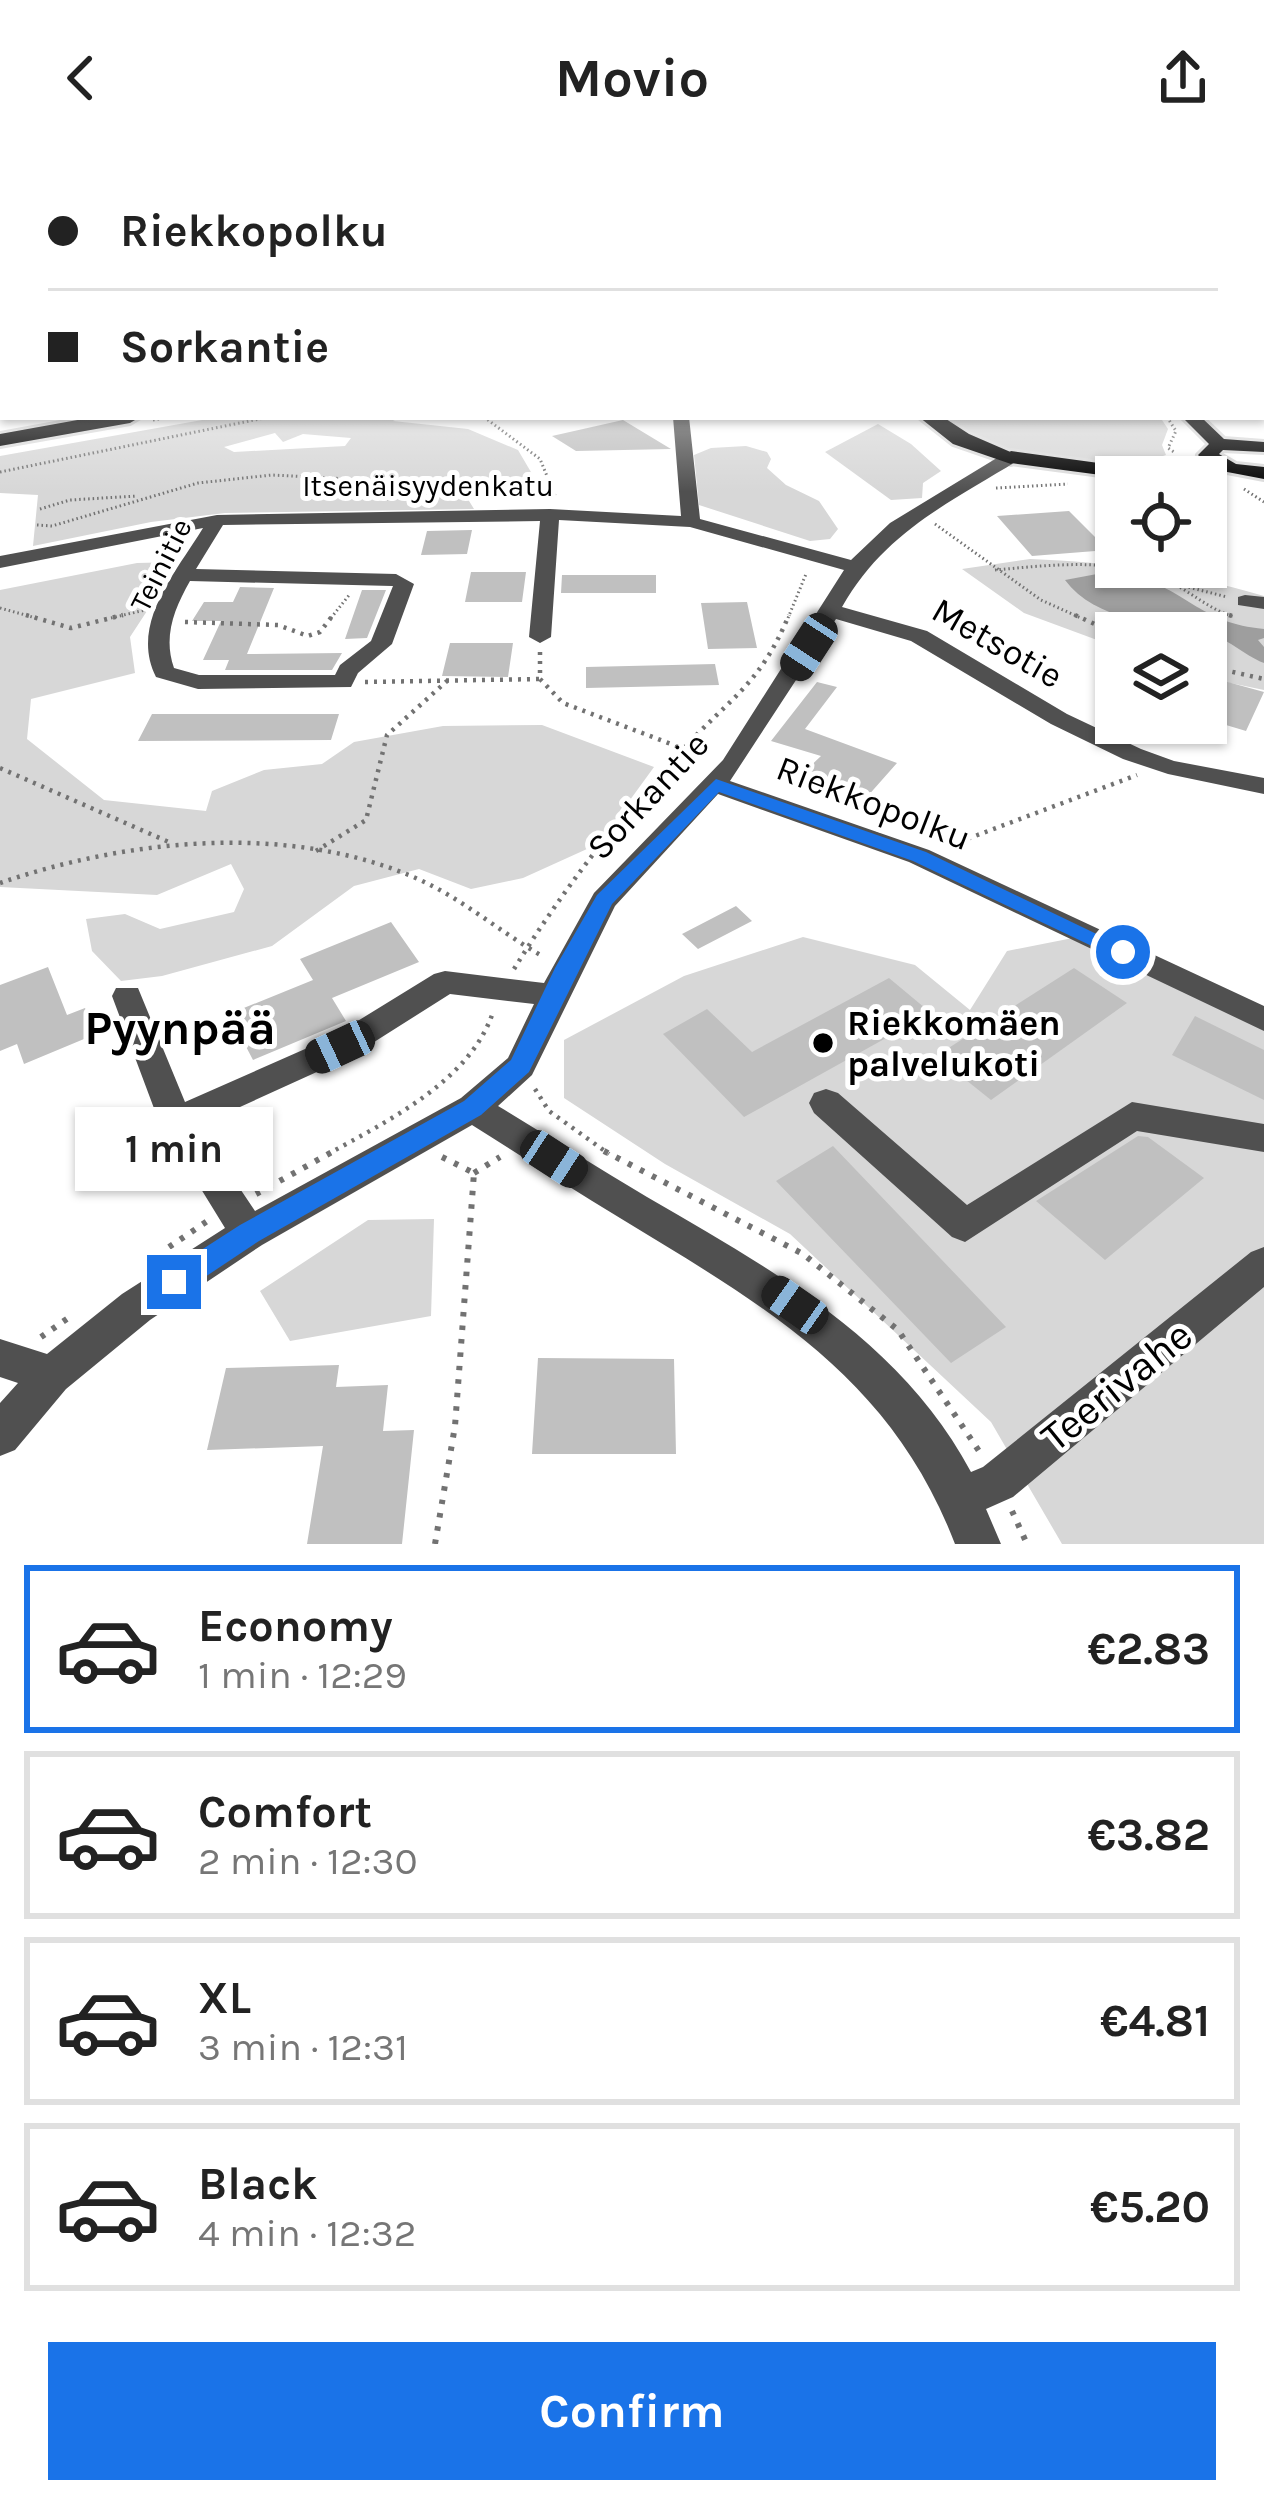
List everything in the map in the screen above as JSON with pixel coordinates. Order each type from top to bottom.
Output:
[{"type":"highway","points":[[0,440],[113,420]]},
{"type":"highway","points":[[933,420],[961,440],[1012,458]]},
{"type":"main road","points":[[1200,420],[1240,443],[1264,447]]},
{"type":"main road","points":[[1200,420],[1216,455]]},
{"type":"main road","points":[[1181,456],[1198,440],[1200,420]]},
{"type":"main road","points":[[1012,458],[1085,476],[1172,472],[1240,443]]},
{"type":"main road","points":[[1212,456],[1264,473]]},
{"type":"main road","points":[[1085,476],[1095,474]]},
{"type":"street","points":[[681,420],[691,522]]},
{"type":"street","name":"Sorkantie","points":[[0,1435],[52,1375],[240,1221],[473,1108],[520,1066],[604,900],[716,785],[855,567],[897,527],[1012,458]]},
{"type":"street","name":"Itsenäisyydenkatu","points":[[0,562],[157,528],[218,520],[556,514],[691,522],[855,567]]},
{"type":"street","points":[[540,637],[556,514]]},
{"type":"street","name":"Teinitie","points":[[218,520],[165,613],[156,651],[164,672],[198,682],[343,682]]},
{"type":"street","points":[[189,569],[282,562]]},
{"type":"street","points":[[189,569],[404,584],[381,644],[348,670],[343,682]]},
{"type":"street","name":"Metsotie","points":[[829,610],[919,636],[1042,710],[1132,754],[1264,786]]},
{"type":"street","name":"Riekkopolku","points":[[716,785],[920,856],[1264,1018]]},
{"type":"street","points":[[175,1118],[202,1112],[340,1047],[445,982],[504,989],[560,981]]},
{"type":"street","points":[[127,996],[175,1118],[240,1221]]},
{"type":"street","points":[[826,1103],[965,1226],[1132,1116],[1264,1138]]},
{"type":"street","points":[[473,1108],[763,1283],[826,1327],[922,1430],[963,1496],[978,1544]]},
{"type":"street","name":"Teerivahe","points":[[963,1496],[998,1482],[1264,1264]]},
{"type":"street","points":[[5,1359],[52,1375]]},
{"type":"path","points":[[0,472],[254,420]]},
{"type":"path","points":[[488,420],[539,455],[550,471],[556,514]]},
{"type":"path","points":[[38,525],[52,526],[198,483],[272,476],[368,480],[401,509],[415,514]]},
{"type":"path","points":[[996,488],[1085,476]]},
{"type":"path","points":[[1239,485],[1264,502]]},
{"type":"path","points":[[40,509],[70,500],[143,496]]},
{"type":"path","points":[[934,524],[1041,600],[1095,624]]},
{"type":"path","points":[[995,570],[1095,565]]},
{"type":"path","points":[[159,1254],[240,1221],[437,1083],[483,1042],[525,947],[554,904],[682,750],[771,658],[806,574]]},
{"type":"path","points":[[0,608],[71,628],[165,613],[251,622],[308,636],[320,632],[358,579]]},
{"type":"path","points":[[1181,588],[1211,611],[1252,608]]},
{"type":"path","points":[[1190,588],[1252,608]]},
{"type":"path","points":[[540,637],[540,680],[563,703],[682,750]]},
{"type":"path","points":[[1227,671],[1264,679]]},
{"type":"path","points":[[343,682],[540,680]]},
{"type":"path","points":[[312,854],[366,820],[386,735],[447,681]]},
{"type":"path","points":[[0,767],[176,844]]},
{"type":"path","points":[[920,856],[1142,773]]},
{"type":"path","points":[[0,883],[95,854],[176,844],[360,859],[414,876],[473,908],[560,981]]},
{"type":"path","points":[[435,1544],[455,1426],[474,1173]]},
{"type":"path","points":[[5,1359],[84,1307]]},
{"type":"shaded area","points":[[202,420],[395,420],[468,429],[518,450],[538,484],[492,481],[466,496],[474,509],[225,513],[151,522],[33,546],[38,495],[0,493],[0,456]],"holes":[[[275,433],[283,442],[303,434],[351,438],[345,446],[234,452],[224,447]]]},
{"type":"shaded area","points":[[947,420],[1162,420],[1168,429],[1162,445],[1166,455],[1161,456],[1095,456],[1095,462],[991,446]]},
{"type":"shaded area","points":[[878,424],[911,444],[941,471],[923,483],[922,498],[891,500],[825,452]]},
{"type":"shaded area","points":[[746,446],[767,452],[771,459],[767,468],[786,485],[819,501],[838,529],[830,539],[810,541],[699,505],[694,455],[711,448]]},
{"type":"shaded area","points":[[1030,559],[1090,563],[1095,564],[1095,588],[1227,587],[1264,596],[1264,690],[1227,682],[1227,612],[1095,612],[1095,639],[1024,613],[962,569]]},
{"type":"shaded area","points":[[179,562],[130,637],[135,673],[31,699],[27,739],[104,800],[206,811],[212,791],[264,770],[322,764],[354,742],[443,726],[542,725],[654,767],[598,844],[523,878],[471,889],[419,869],[354,886],[272,946],[162,976],[121,981],[92,951],[86,919],[125,914],[160,929],[234,912],[244,889],[231,864],[157,895],[0,887],[0,590],[137,563]]},
{"type":"shaded area","points":[[1095,574],[1095,588],[1164,588],[1207,612],[1109,612],[1078,594],[1065,580]]},
{"type":"shaded area","points":[[1227,621],[1264,629],[1264,638],[1258,640],[1264,647],[1264,663],[1227,642]]},
{"type":"shaded area","points":[[1088,935],[1264,1019],[1264,1544],[1062,1544],[991,1422],[790,1234],[665,1164],[564,1098],[564,1040],[684,976],[803,937],[915,965],[970,1010],[1007,951]]},
{"type":"shaded area","points":[[434,1219],[431,1316],[290,1341],[260,1291],[368,1220]]},
{"type":"building","points":[[623,420],[671,449],[576,451],[552,436]]},
{"type":"building","points":[[1069,511],[1095,537],[1095,551],[1032,556],[997,516]]},
{"type":"building","points":[[472,530],[467,554],[421,555],[427,531]]},
{"type":"building","points":[[471,572],[526,572],[522,602],[465,602]]},
{"type":"building","points":[[562,575],[656,575],[656,593],[561,593]]},
{"type":"building","points":[[240,587],[274,588],[247,654],[342,653],[332,670],[225,670],[229,660],[203,660],[221,621],[192,621],[204,602],[233,602]]},
{"type":"building","points":[[362,590],[386,590],[367,638],[345,639]]},
{"type":"building","points":[[747,602],[757,648],[708,649],[701,603]]},
{"type":"building","points":[[450,643],[513,643],[508,677],[442,676]]},
{"type":"building","points":[[715,664],[719,685],[586,688],[586,667]]},
{"type":"building","points":[[817,682],[837,687],[805,729],[897,763],[866,798],[803,773],[821,756],[771,741]]},
{"type":"building","points":[[1227,682],[1264,692],[1246,731],[1227,725]]},
{"type":"building","points":[[152,714],[339,714],[331,740],[138,741]]},
{"type":"building","points":[[736,906],[752,921],[698,949],[682,934]]},
{"type":"building","points":[[391,922],[419,962],[332,998],[346,1021],[253,1060],[229,1014],[313,980],[300,959]]},
{"type":"building","points":[[48,967],[67,1015],[85,1008],[96,1034],[24,1064],[17,1044],[0,1051],[0,985]]},
{"type":"building","points":[[1074,968],[1127,1003],[991,1100],[936,1056]]},
{"type":"building","name":"Riekkomäen palvelukoti","points":[[889,978],[931,1013],[744,1117],[663,1034],[707,1009],[752,1052]]},
{"type":"building","points":[[1195,1016],[1264,1050],[1264,1100],[1172,1055]]},
{"type":"building","points":[[1138,1136],[1148,1137],[1204,1178],[1105,1260],[1036,1201]]},
{"type":"building","points":[[833,1146],[1006,1327],[951,1363],[776,1181]]},
{"type":"building","points":[[538,1358],[674,1359],[676,1454],[532,1454]]},
{"type":"building","points":[[339,1365],[336,1387],[388,1385],[383,1431],[414,1430],[402,1544],[307,1544],[323,1446],[207,1450],[226,1368]]},
{"type":"place","name":"Riekkomäen palvelukoti","points":[[823,1043]]},
{"type":"district","name":"Pyynpää","points":[[180,1027]]},
{"type":"route","points":[[174,1282],[249,1233],[473,1108],[520,1066],[604,900],[716,785],[920,856],[1123,952]]}]
